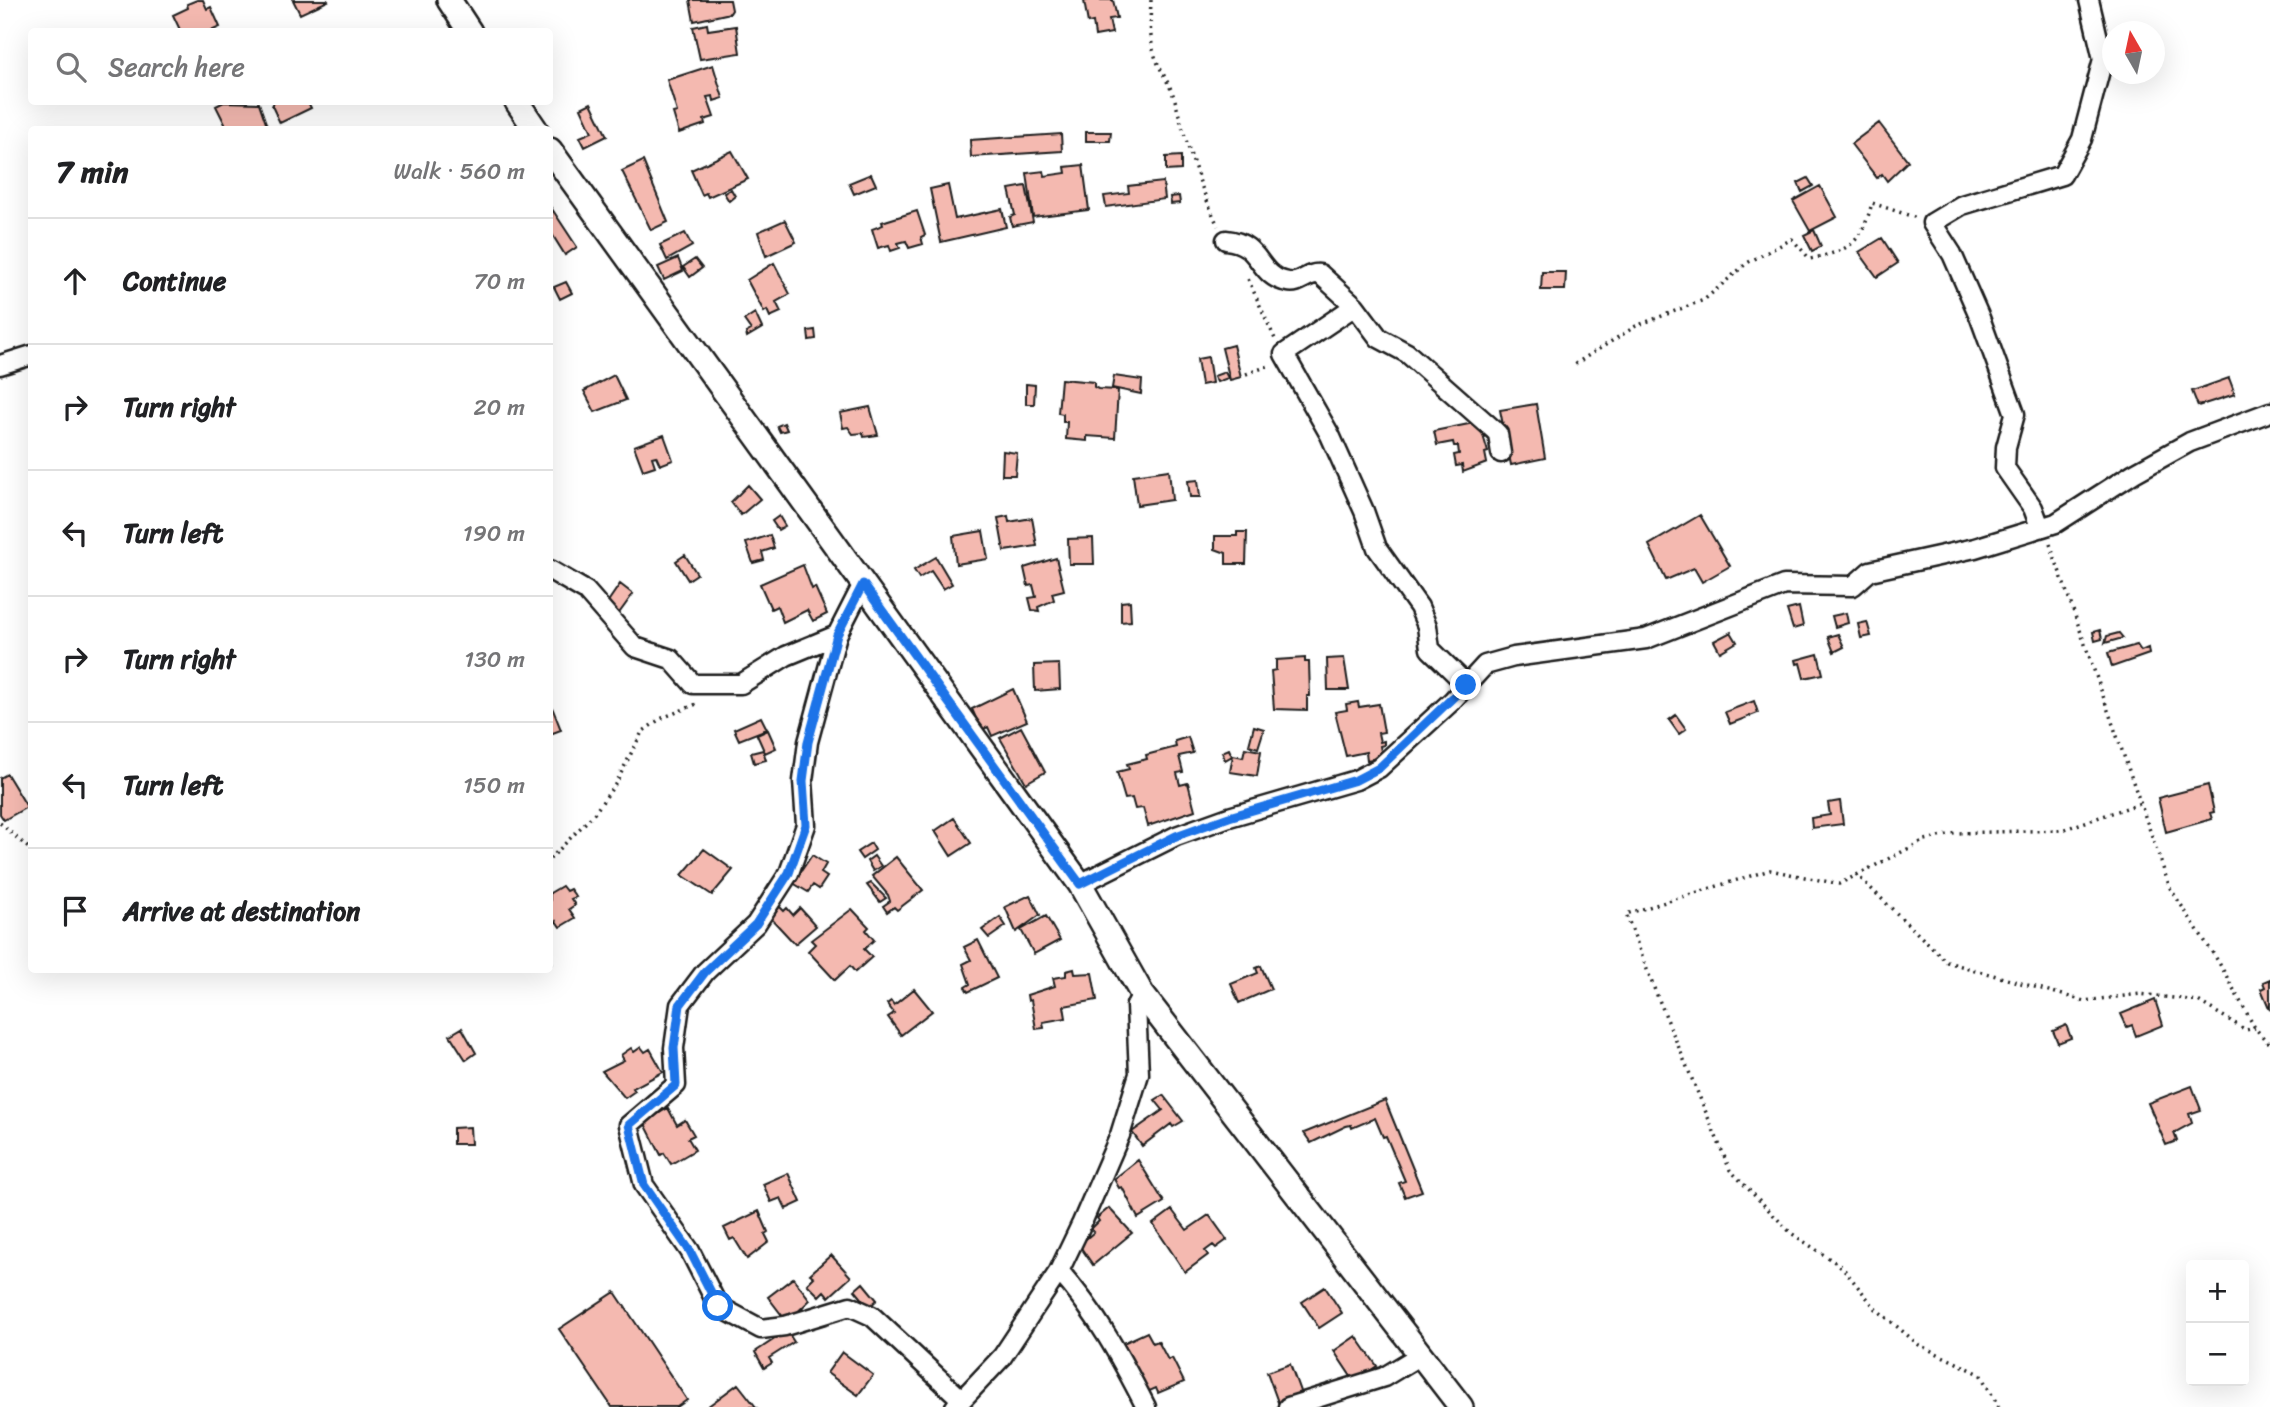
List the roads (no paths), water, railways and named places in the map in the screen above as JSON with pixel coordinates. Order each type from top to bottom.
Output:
[{"type":"street","points":[[449,0],[467,28]]},
{"type":"street","points":[[2040,527],[2033,508],[2005,468],[2006,447],[2015,414],[1952,254],[1932,223],[1962,205],[2062,175],[2082,139],[2103,60],[2089,0]]},
{"type":"street","points":[[519,105],[533,126]]},
{"type":"street","points":[[553,154],[1080,884],[1142,994],[1461,1407]]},
{"type":"street","points":[[1226,240],[1250,247],[1270,274],[1282,280],[1295,282],[1310,274],[1320,274],[1355,306],[1379,338],[1407,353],[1493,429],[1498,434],[1501,453]]},
{"type":"street","points":[[1355,306],[1284,355],[1330,435],[1364,511],[1377,548],[1419,607],[1427,626],[1430,649],[1466,685]]},
{"type":"street","points":[[0,365],[28,356]]},
{"type":"street","points":[[1080,884],[1130,856],[1187,832],[1356,780],[1379,768],[1485,665],[1514,657],[1646,639],[1783,586],[1853,586],[1870,571],[1975,548],[2056,523],[2134,472],[2190,442],[2270,412]]},
{"type":"street","points":[[553,572],[586,592],[635,647],[670,659],[693,684],[741,684],[786,656],[837,635]]},
{"type":"street","points":[[863,584],[837,635],[808,742],[803,781],[806,825],[789,873],[756,924],[705,972],[680,1005],[674,1048],[676,1085],[629,1125],[644,1185],[690,1251],[718,1306],[761,1329],[785,1326],[850,1306],[872,1316],[958,1403],[1002,1357],[1059,1271],[1120,1135],[1139,1074],[1136,1005],[1142,994]]},
{"type":"street","points":[[1059,1271],[1092,1310],[1118,1352],[1146,1407]]},
{"type":"street","points":[[1288,1407],[1384,1377],[1422,1354]]}]
